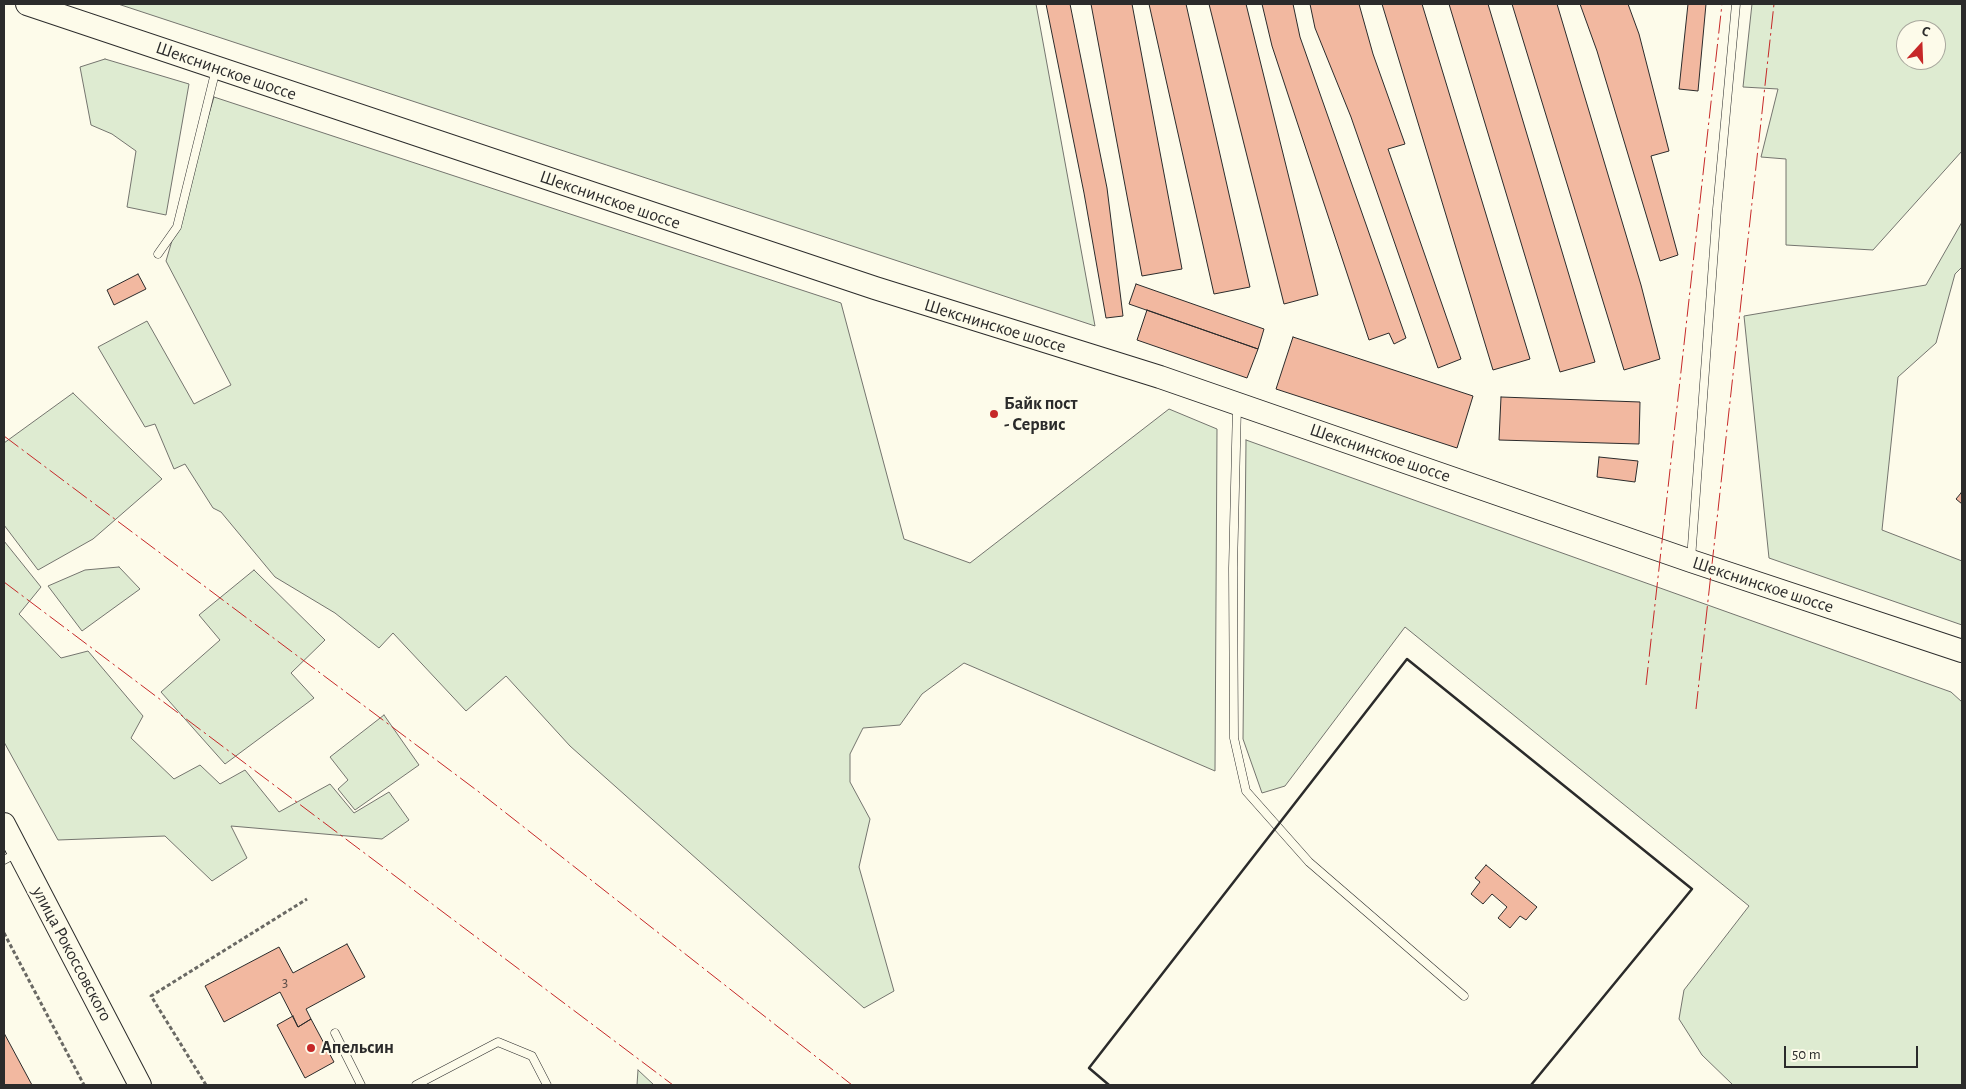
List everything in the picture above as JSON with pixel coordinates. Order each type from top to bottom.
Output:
[{"type":"main road","name":"Шекснинское шоссе","points":[[27,4],[865,285],[1160,377],[1691,561],[1962,651]]},
{"type":"main road","name":"улица Рокоссовского","points":[[4,824],[11,856],[140,1085]]},
{"type":"lane","points":[[1691,561],[1717,209],[1736,4]]},
{"type":"lane","points":[[158,254],[176,227],[217,67]]},
{"type":"lane","points":[[1237,404],[1233,568],[1234,738],[1246,791],[1309,862],[1464,996]]},
{"type":"lane","points":[[334,1033],[361,1085]]},
{"type":"lane","points":[[416,1085],[498,1042],[532,1056],[547,1085]]},
{"type":"path","points":[[206,1085],[151,996],[307,899]]},
{"type":"path","points":[[4,933],[84,1085]]},
{"type":"green space","points":[[118,4],[1036,4],[1095,326]]},
{"type":"green space","points":[[1752,4],[1962,4],[1962,151],[1873,250],[1786,245],[1786,159],[1761,157],[1778,89],[1743,87]]},
{"type":"green space","points":[[105,59],[189,84],[166,215],[127,207],[136,151],[112,134],[91,125],[80,67]]},
{"type":"green space","points":[[214,97],[841,303],[904,539],[970,563],[1169,409],[1217,429],[1215,771],[964,663],[922,694],[900,725],[863,728],[850,754],[850,782],[870,819],[859,867],[894,991],[864,1008],[570,746],[506,676],[466,711],[393,633],[379,648],[335,613],[275,577],[221,512],[213,508],[185,464],[174,469],[155,424],[145,427],[98,347],[147,321],[194,404],[231,385],[166,261]]},
{"type":"green space","points":[[1962,222],[1962,267],[1955,274],[1936,343],[1898,377],[1882,530],[1962,561],[1962,625],[1769,558],[1744,316],[1926,285]]},
{"type":"green space","points":[[73,393],[162,479],[93,539],[38,570],[4,525],[4,443]]},
{"type":"green space","points":[[1246,440],[1951,692],[1962,702],[1962,1085],[1733,1085],[1702,1055],[1679,1019],[1684,990],[1749,906],[1405,627],[1285,786],[1262,793],[1243,739]]},
{"type":"green space","points":[[4,541],[41,587],[19,614],[61,658],[88,651],[143,716],[131,738],[174,779],[200,765],[220,784],[245,770],[279,812],[330,784],[354,813],[389,792],[409,820],[382,839],[231,826],[247,858],[212,881],[165,836],[58,840],[4,742]]},
{"type":"green space","points":[[119,567],[140,589],[82,631],[48,586],[85,570]]},
{"type":"green space","points":[[254,570],[325,640],[291,673],[314,698],[225,764],[161,692],[220,640],[199,615]]},
{"type":"green space","points":[[384,715],[419,765],[355,810],[338,789],[348,780],[330,757]]},
{"type":"green space","points":[[638,1070],[654,1085],[637,1085]]},
{"type":"building","points":[[1046,4],[1070,4],[1107,188],[1123,316],[1106,318],[1084,193]]},
{"type":"building","points":[[1091,4],[1132,4],[1182,269],[1142,276]]},
{"type":"building","points":[[1149,4],[1186,4],[1250,287],[1214,294]]},
{"type":"building","points":[[1209,4],[1246,4],[1318,295],[1284,304]]},
{"type":"building","points":[[1262,4],[1293,4],[1300,37],[1406,338],[1394,344],[1389,333],[1369,340],[1272,46]]},
{"type":"building","points":[[1310,4],[1359,4],[1373,54],[1405,144],[1388,149],[1461,359],[1438,368],[1351,117],[1315,28]]},
{"type":"building","points":[[1382,4],[1422,4],[1530,359],[1493,370]]},
{"type":"building","points":[[1449,4],[1488,4],[1595,362],[1560,372]]},
{"type":"building","points":[[1512,4],[1557,4],[1641,285],[1660,359],[1624,370]]},
{"type":"building","points":[[1580,4],[1628,4],[1639,34],[1669,151],[1651,156],[1678,255],[1660,261],[1597,51]]},
{"type":"building","points":[[1688,4],[1706,4],[1698,91],[1679,89]]},
{"type":"building","points":[[138,274],[146,289],[114,305],[107,290]]},
{"type":"building","points":[[1136,284],[1264,329],[1258,349],[1129,304]]},
{"type":"building","points":[[1147,310],[1258,349],[1247,378],[1137,340]]},
{"type":"building","points":[[1293,337],[1473,396],[1457,448],[1276,389]]},
{"type":"building","points":[[1501,397],[1640,402],[1639,444],[1499,440]]},
{"type":"building","points":[[1599,457],[1638,461],[1635,482],[1597,477]]},
{"type":"building","points":[[1962,494],[1962,504],[1956,499]]},
{"type":"building","points":[[1486,865],[1537,907],[1526,920],[1520,916],[1510,928],[1498,918],[1507,907],[1492,894],[1483,904],[1471,894],[1480,882],[1475,878]]},
{"type":"building","points":[[347,944],[365,977],[306,1009],[311,1019],[298,1027],[280,992],[224,1022],[205,986],[279,947],[293,973]]},
{"type":"building","points":[[293,1016],[298,1027],[311,1019],[334,1062],[305,1078],[277,1025]]},
{"type":"building","points":[[4,1033],[32,1085],[4,1085]]},
{"type":"wall","points":[[1109,1085],[1089,1068],[1407,659],[1692,889],[1531,1085]]},
{"type":"power","points":[[1646,685],[1722,4]]},
{"type":"power","points":[[1696,709],[1774,4]]},
{"type":"power","points":[[4,436],[483,795],[852,1085]]},
{"type":"power","points":[[4,582],[673,1085]]},
{"type":"place","name":"Байк пост - Сервис","points":[[994,414]]},
{"type":"place","name":"Апельсин","points":[[311,1048]]}]
